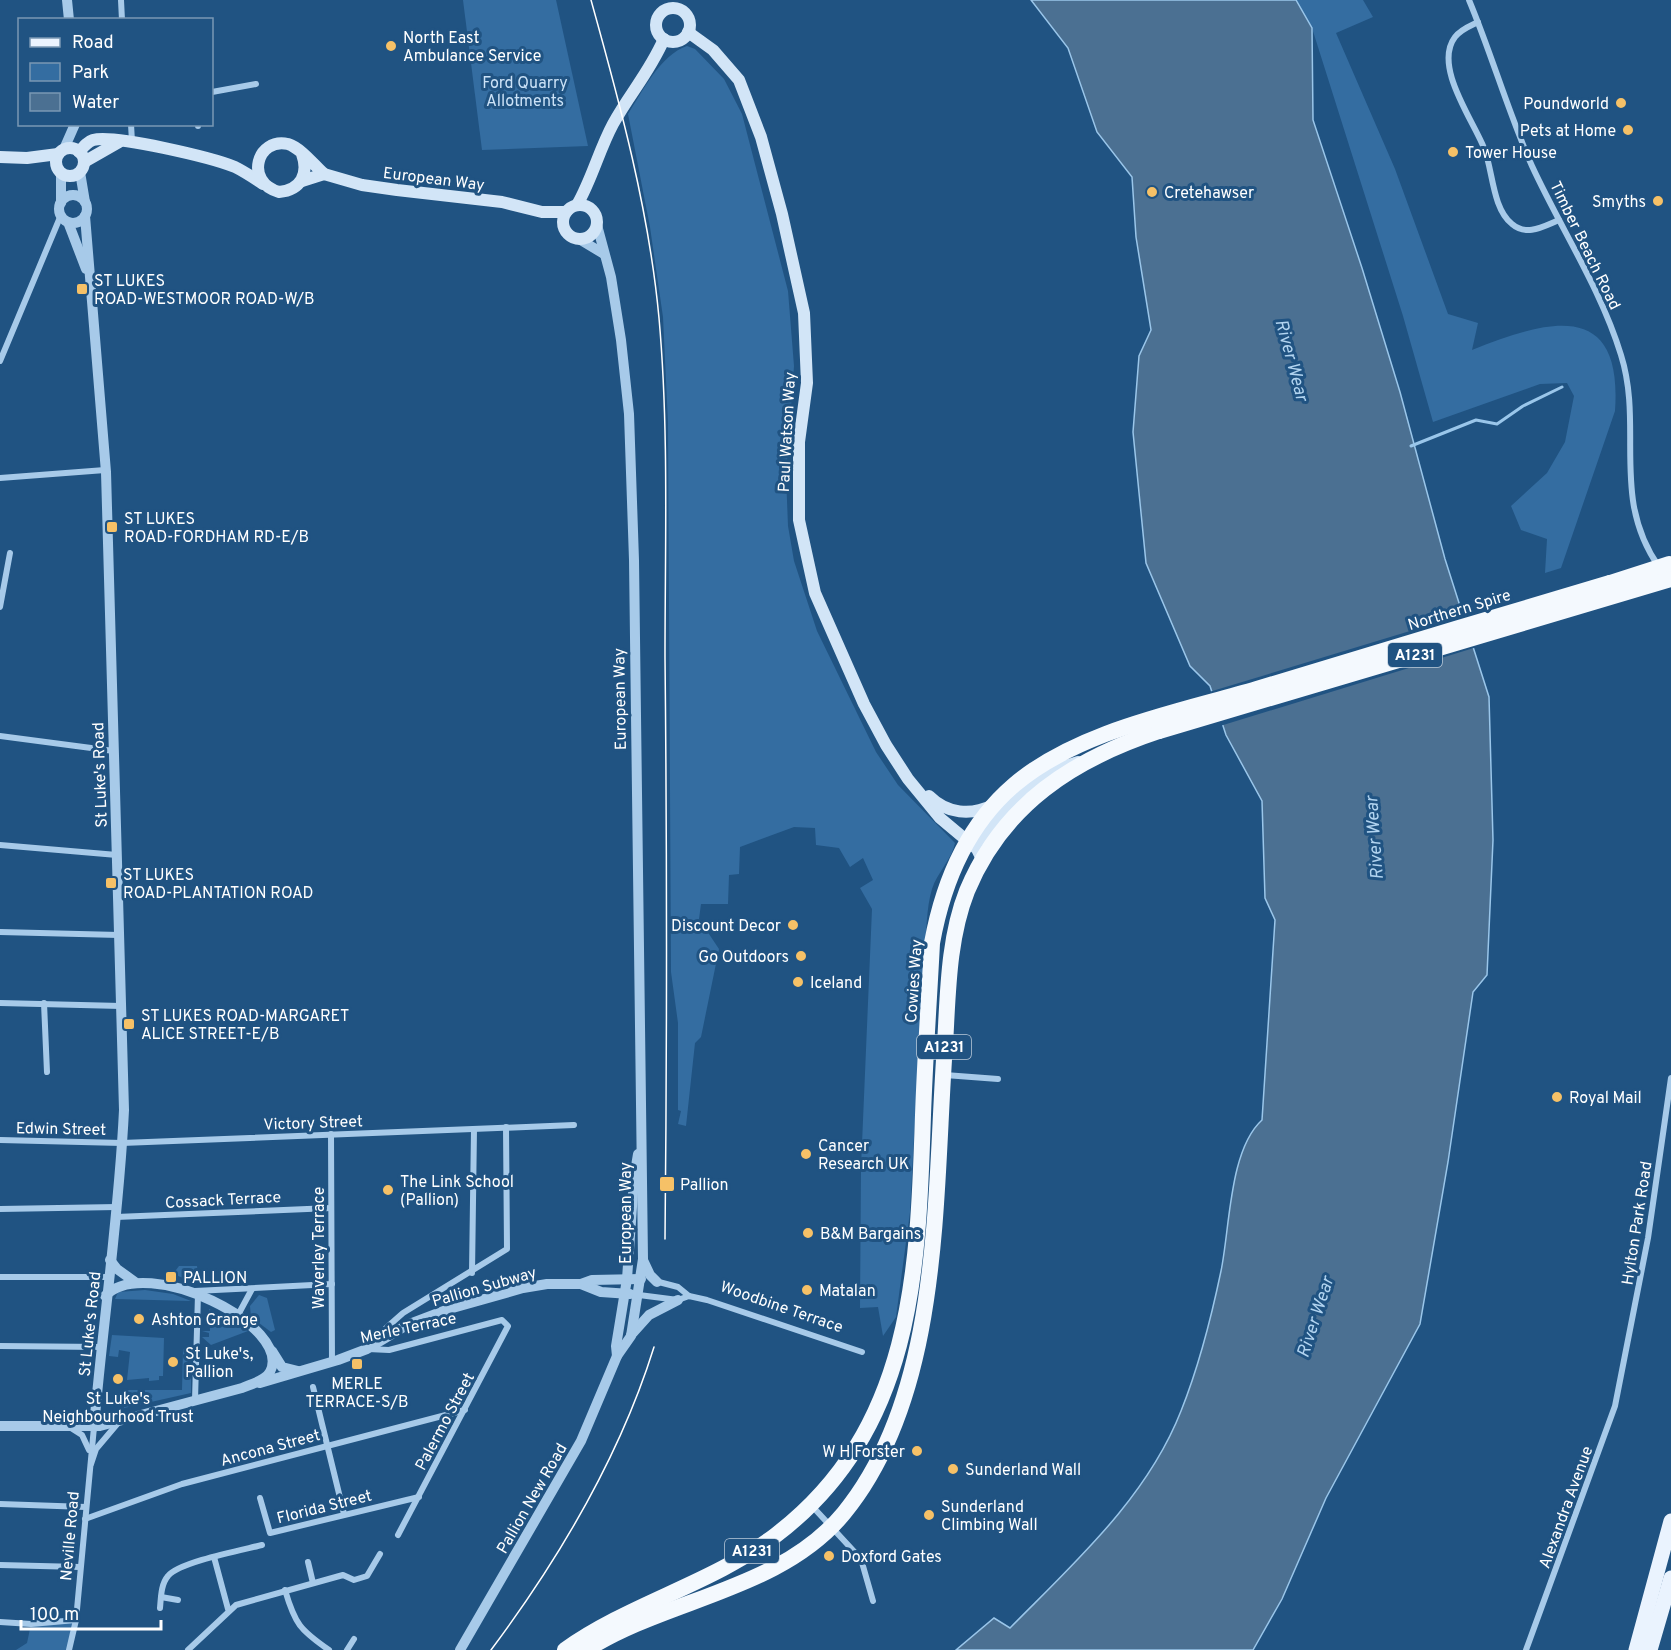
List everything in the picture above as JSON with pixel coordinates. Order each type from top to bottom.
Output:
[{"type":"highway","name":"Northern Spire","points":[[1158,725],[1671,567]]},
{"type":"highway","name":"A1231","points":[[586,1650],[651,1616],[728,1588],[775,1566],[832,1526],[877,1465],[912,1366],[932,1239],[949,979],[957,924],[968,890],[983,861],[1001,834],[1039,793],[1087,760],[1158,725]]},
{"type":"highway","name":"Cowies Way","points":[[810,1505],[862,1439],[885,1392],[899,1351],[911,1292],[922,1163],[934,932],[948,879],[966,842],[997,803],[1030,772],[1052,759],[1101,737],[1158,725]]},
{"type":"highway","name":"A1231","points":[[565,1650],[610,1622],[753,1551],[810,1505]]},
{"type":"main road","points":[[677,8],[686,14],[689,22],[688,32],[675,42],[664,39],[657,33],[656,21],[665,9],[677,8]]},
{"type":"main road","name":"Paul Watson Way","points":[[688,32],[713,50],[739,80],[761,137],[782,214],[804,313],[807,383],[799,442],[799,520],[815,593],[864,704],[902,771],[940,818],[977,849],[983,861]]},
{"type":"main road","points":[[584,206],[596,216],[597,225],[592,234],[579,239],[567,232],[565,218],[584,206],[613,123],[651,67],[664,39]]},
{"type":"main road","points":[[60,172],[56,163],[74,156],[92,140],[102,139],[199,156],[234,166],[279,192],[288,191],[302,181],[324,174]]},
{"type":"main road","points":[[234,166],[261,156],[276,144],[288,144],[324,174]]},
{"type":"main road","points":[[302,154],[306,165],[302,181]]},
{"type":"main road","points":[[0,157],[74,156]]},
{"type":"main road","points":[[27,158],[72,176],[74,156]]},
{"type":"main road","points":[[261,156],[258,169],[263,184]]},
{"type":"main road","name":"European Way","points":[[324,174],[362,185],[502,202],[565,218]]},
{"type":"main road","points":[[966,842],[981,840],[1015,800],[1043,777],[1059,767],[1087,760]]},
{"type":"main road","name":"Paul Watson Way","points":[[902,771],[945,809],[961,812],[980,810],[997,803]]},
{"type":"main road","points":[[1636,1650],[1671,1521]]},
{"type":"main road","points":[[1650,1650],[1671,1578]]},
{"type":"street","points":[[67,0],[69,18]]},
{"type":"street","points":[[121,0],[122,18]]},
{"type":"street","name":"Timber Beach Road","points":[[1469,0],[1532,165],[1605,312],[1622,357],[1626,382],[1628,464],[1634,511],[1649,553],[1671,585]]},
{"type":"street","points":[[1478,22],[1462,30],[1452,42],[1452,76],[1456,91],[1484,148],[1504,216],[1521,229],[1536,229],[1559,220]]},
{"type":"street","points":[[213,92],[256,84]]},
{"type":"street","points":[[64,218],[77,222],[85,216],[85,202],[74,156],[76,126]]},
{"type":"street","points":[[126,143],[130,126]]},
{"type":"street","points":[[0,362],[64,218],[60,172]]},
{"type":"street","points":[[61,203],[71,195],[78,196],[85,202]]},
{"type":"street","name":"St Luke's Road","points":[[85,216],[105,470],[124,1110],[117,1212],[107,1277],[94,1427]]},
{"type":"street","name":"St Luke's Road","points":[[64,218],[85,262],[91,289]]},
{"type":"street","name":"European Way","points":[[597,225],[621,340],[629,414],[634,560],[643,1259],[639,1295]]},
{"type":"street","points":[[579,239],[604,254]]},
{"type":"street","points":[[0,478],[105,470]]},
{"type":"street","points":[[0,607],[10,553]]},
{"type":"street","points":[[0,736],[114,751]]},
{"type":"street","points":[[0,844],[117,855]]},
{"type":"street","points":[[0,932],[119,935]]},
{"type":"street","points":[[0,1003],[121,1006]]},
{"type":"street","points":[[44,1003],[47,1072]]},
{"type":"street","points":[[925,1074],[998,1078]]},
{"type":"street","name":"Hylton Park Road","points":[[1623,1372],[1648,1238],[1671,1078]]},
{"type":"street","name":"Victory Street","points":[[122,1143],[574,1125]]},
{"type":"street","points":[[384,1338],[386,1329],[403,1313],[472,1273],[507,1249],[506,1127]]},
{"type":"street","points":[[472,1273],[474,1129]]},
{"type":"street","name":"Waverley Terrace","points":[[331,1134],[332,1362]]},
{"type":"street","name":"Edwin Street","points":[[0,1140],[122,1143]]},
{"type":"street","name":"European Way","points":[[626,1294],[634,1178],[641,1146]]},
{"type":"street","name":"Cossack Terrace","points":[[0,1209],[117,1212],[331,1208]]},
{"type":"street","points":[[643,1259],[650,1275],[657,1282]]},
{"type":"street","name":"St Luke's Road","points":[[110,1260],[117,1269],[135,1282]]},
{"type":"street","points":[[0,1277],[107,1277]]},
{"type":"street","name":"Pallion Subway","points":[[367,1349],[407,1325],[449,1309],[523,1288],[547,1284],[581,1284],[592,1280],[641,1279]]},
{"type":"street","name":"Woodbine Terrace","points":[[641,1279],[678,1287],[684,1298]]},
{"type":"street","points":[[105,1296],[113,1288],[135,1282],[193,1293],[332,1284]]},
{"type":"street","name":"Pallion Subway","points":[[581,1284],[601,1292],[639,1295]]},
{"type":"street","points":[[238,1315],[252,1289]]},
{"type":"street","points":[[193,1293],[238,1315],[266,1339],[282,1367],[302,1371]]},
{"type":"street","points":[[193,1293],[195,1400]]},
{"type":"street","name":"Pallion New Road","points":[[617,1356],[616,1346],[626,1294]]},
{"type":"street","name":"Woodbine Terrace","points":[[639,1295],[684,1298],[862,1352]]},
{"type":"street","name":"Pallion New Road","points":[[460,1650],[581,1441],[617,1356],[631,1336],[639,1295]]},
{"type":"street","points":[[631,1336],[649,1315],[684,1298]]},
{"type":"street","name":"Merle Terrace","points":[[242,1388],[332,1362],[367,1349],[389,1350],[502,1320]]},
{"type":"street","name":"Palermo Street","points":[[398,1535],[507,1330],[507,1323],[502,1320]]},
{"type":"street","points":[[0,1426],[94,1427],[242,1388],[263,1379],[270,1371],[271,1359],[266,1339]]},
{"type":"street","points":[[0,1346],[101,1347]]},
{"type":"street","name":"Alexandra Avenue","points":[[1527,1650],[1605,1440],[1623,1372]]},
{"type":"street","points":[[313,1388],[344,1514]]},
{"type":"street","points":[[96,1396],[101,1414],[119,1422]]},
{"type":"street","points":[[71,1428],[86,1421],[96,1396]]},
{"type":"street","name":"Ancona Street","points":[[85,1519],[182,1484],[465,1410]]},
{"type":"street","points":[[88,1473],[96,1449],[119,1422]]},
{"type":"street","name":"Neville Road","points":[[72,1649],[89,1454],[94,1427]]},
{"type":"street","points":[[71,1428],[86,1440],[89,1454]]},
{"type":"street","name":"Florida Street","points":[[261,1498],[270,1533],[419,1497]]},
{"type":"street","points":[[0,1504],[86,1507]]},
{"type":"street","points":[[810,1505],[861,1559],[873,1601]]},
{"type":"street","points":[[160,1608],[163,1585],[171,1572],[214,1557],[262,1545]]},
{"type":"street","points":[[188,1650],[228,1609],[245,1601],[343,1575],[354,1580],[367,1576],[380,1554]]},
{"type":"street","points":[[214,1557],[228,1609]]},
{"type":"street","points":[[308,1562],[313,1583]]},
{"type":"street","points":[[0,1565],[80,1567]]},
{"type":"street","points":[[285,1590],[296,1624],[306,1635],[329,1650]]},
{"type":"street","points":[[161,1597],[178,1600]]},
{"type":"street","points":[[0,1622],[31,1624],[76,1620]]},
{"type":"street","points":[[347,1650],[354,1639]]},
{"type":"green space","name":"Ford Quarry Allotments","points":[[463,0],[556,0],[588,146],[482,150]]},
{"type":"green space","points":[[1296,0],[1363,0],[1373,17],[1336,33],[1395,169],[1448,314],[1478,323],[1472,350],[1500,339],[1552,326],[1575,327],[1593,334],[1607,350],[1614,375],[1615,411],[1561,568],[1545,573],[1547,539],[1521,530],[1511,506],[1547,473],[1565,442],[1574,396],[1567,383],[1540,384],[1433,422],[1403,316],[1312,28]]},
{"type":"green space","points":[[687,46],[695,49],[724,79],[742,114],[788,291],[794,366],[786,475],[788,526],[794,561],[817,631],[876,752],[898,785],[955,843],[951,855],[934,883],[929,904],[924,953],[910,1212],[896,1317],[883,1336],[878,1307],[860,1308],[861,1167],[872,909],[860,888],[873,880],[863,858],[850,867],[839,848],[816,845],[815,828],[794,827],[740,847],[739,874],[729,875],[728,904],[701,904],[699,919],[719,949],[701,1037],[695,1043],[686,1126],[678,1124],[681,1111],[678,1110],[678,1023],[671,972],[668,422],[663,317],[650,227],[628,114],[660,65],[668,57]]},
{"type":"green space","points":[[179,1266],[197,1266],[199,1284],[173,1274]]},
{"type":"green space","points":[[145,1290],[173,1294],[191,1301],[115,1299],[118,1292]]},
{"type":"green space","points":[[259,1295],[267,1298],[275,1330],[271,1332],[251,1317],[250,1306]]},
{"type":"green space","points":[[209,1309],[248,1331],[211,1345],[202,1337],[209,1337],[209,1333],[202,1331],[210,1331]]},
{"type":"green space","points":[[112,1335],[164,1338],[163,1376],[159,1376],[159,1380],[149,1381],[149,1378],[127,1380],[130,1352],[119,1350],[118,1357],[109,1356]]},
{"type":"green space","points":[[183,1349],[191,1349],[191,1393],[124,1408],[126,1390],[182,1390]]},
{"type":"green space","points":[[76,1620],[69,1650],[16,1650],[27,1643],[31,1624]]},
{"type":"water","name":"River Wear","points":[[1031,0],[1296,0],[1312,28],[1313,120],[1400,392],[1445,559],[1489,697],[1493,840],[1487,975],[1473,992],[1448,1162],[1420,1324],[1326,1498],[1282,1599],[1253,1650],[956,1650],[994,1618],[1010,1628],[1083,1554],[1129,1501],[1149,1472],[1167,1443],[1181,1411],[1199,1360],[1213,1307],[1237,1170],[1251,1133],[1262,1120],[1275,920],[1265,898],[1262,801],[1226,735],[1210,686],[1190,666],[1146,563],[1133,432],[1139,356],[1151,330],[1136,237],[1132,177],[1097,132],[1068,48]]},
{"type":"pier","points":[[1466,614],[1477,647],[1220,726],[1209,692]]},
{"type":"waterway","points":[[1411,446],[1476,420],[1497,424],[1523,406],[1562,387]]},
{"type":"tram line","points":[[591,0],[623,118],[641,197],[654,278],[662,360],[666,487],[665,1239]]},
{"type":"tram line","points":[[491,1650],[540,1580],[585,1505],[624,1428],[654,1347]]},
{"type":"place","name":"North East Ambulance Service","points":[[391,46]]},
{"type":"place","name":"Poundworld","points":[[1621,103]]},
{"type":"place","name":"Pets at Home","points":[[1628,130]]},
{"type":"place","name":"Tower House","points":[[1453,152]]},
{"type":"place","name":"Cretehawser","points":[[1152,192]]},
{"type":"place","name":"Smyths","points":[[1658,201]]},
{"type":"place","name":"ST LUKES ROAD-WESTMOOR ROAD-W/B","points":[[82,289]]},
{"type":"place","name":"ST LUKES ROAD-FORDHAM RD-E/B","points":[[112,527]]},
{"type":"place","name":"ST LUKES ROAD-PLANTATION ROAD","points":[[111,883]]},
{"type":"place","name":"Discount Decor","points":[[793,925]]},
{"type":"place","name":"Go Outdoors","points":[[801,956]]},
{"type":"place","name":"Iceland","points":[[798,982]]},
{"type":"place","name":"ST LUKES ROAD-MARGARET ALICE STREET-E/B","points":[[129,1024]]},
{"type":"place","name":"Royal Mail","points":[[1557,1097]]},
{"type":"place","name":"Cancer Research UK","points":[[806,1154]]},
{"type":"place","name":"Pallion","points":[[667,1184]]},
{"type":"place","name":"The Link School (Pallion)","points":[[388,1190]]},
{"type":"place","name":"B&M Bargains","points":[[808,1233]]},
{"type":"place","name":"PALLION","points":[[171,1277]]},
{"type":"place","name":"Matalan","points":[[807,1290]]},
{"type":"place","name":"Ashton Grange","points":[[139,1319]]},
{"type":"place","name":"St Luke's, Pallion","points":[[173,1362]]},
{"type":"place","name":"MERLE TERRACE-S/B","points":[[357,1364]]},
{"type":"place","name":"St Luke's Neighbourhood Trust","points":[[118,1379]]},
{"type":"place","name":"W H Forster","points":[[917,1451]]},
{"type":"place","name":"Sunderland Wall","points":[[953,1469]]},
{"type":"place","name":"Sunderland Climbing Wall","points":[[929,1515]]},
{"type":"place","name":"Doxford Gates","points":[[829,1556]]}]
